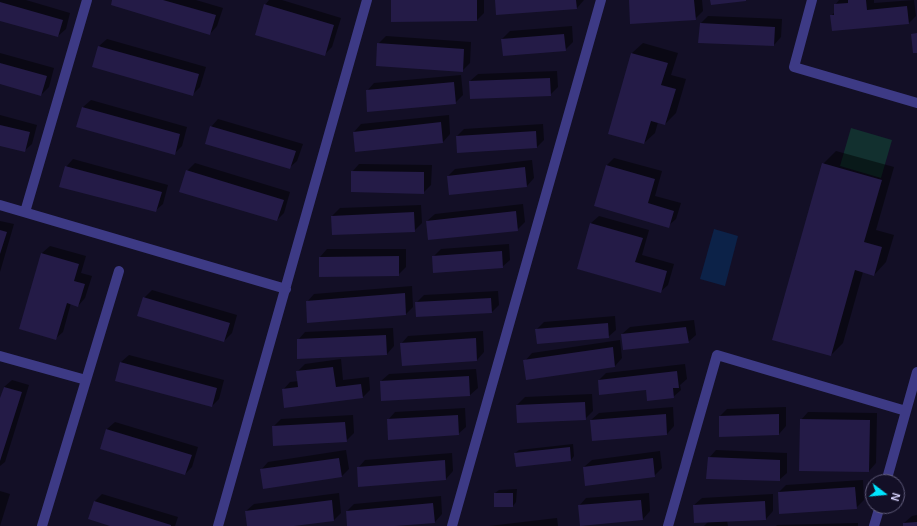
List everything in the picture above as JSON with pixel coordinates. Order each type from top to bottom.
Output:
[{"type":"street","points":[[25,212],[87,0]]},
{"type":"street","points":[[218,526],[367,0]]},
{"type":"street","points":[[452,526],[601,0]]},
{"type":"street","points":[[812,0],[794,67],[917,103]]},
{"type":"street","points":[[0,205],[286,289]]},
{"type":"street","points":[[42,526],[119,271]]},
{"type":"street","points":[[668,526],[717,355],[906,411]]},
{"type":"street","points":[[0,356],[86,380]]},
{"type":"street","points":[[888,474],[917,372]]},
{"type":"street","points":[[874,526],[878,514]]},
{"type":"green space","points":[[851,128],[892,140],[881,178],[840,166]]},
{"type":"water","points":[[714,229],[738,236],[725,286],[700,279]]},
{"type":"building","points":[[112,0],[163,0],[216,15],[210,35],[111,5]]},
{"type":"building","points":[[391,0],[477,0],[477,21],[391,22]]},
{"type":"building","points":[[495,0],[576,0],[577,9],[496,15]]},
{"type":"building","points":[[629,0],[694,0],[696,20],[630,24]]},
{"type":"building","points":[[710,0],[746,0],[746,1],[711,5]]},
{"type":"building","points":[[848,0],[866,0],[867,10],[907,6],[909,24],[832,31],[830,15],[834,15],[834,4],[848,3]]},
{"type":"building","points":[[0,2],[63,20],[58,37],[0,21]]},
{"type":"building","points":[[264,4],[334,25],[325,56],[255,35]]},
{"type":"building","points":[[700,23],[775,27],[774,46],[698,43]]},
{"type":"building","points":[[917,33],[917,53],[913,53],[911,34]]},
{"type":"building","points":[[564,34],[566,51],[503,56],[501,39]]},
{"type":"building","points":[[377,43],[464,49],[463,72],[376,66]]},
{"type":"building","points":[[98,46],[199,74],[193,96],[92,67]]},
{"type":"building","points":[[631,53],[668,63],[661,85],[676,89],[665,125],[651,121],[644,144],[608,134]]},
{"type":"building","points":[[0,63],[47,76],[41,96],[0,84]]},
{"type":"building","points":[[550,78],[551,96],[470,99],[469,81]]},
{"type":"building","points":[[454,82],[456,104],[367,112],[366,90]]},
{"type":"building","points":[[82,107],[180,134],[175,155],[76,127]]},
{"type":"building","points":[[441,122],[443,143],[355,152],[353,132]]},
{"type":"building","points":[[0,125],[30,132],[25,152],[0,146]]},
{"type":"building","points":[[210,126],[296,151],[290,169],[205,144]]},
{"type":"building","points":[[536,131],[537,148],[457,153],[456,136]]},
{"type":"building","points":[[822,163],[882,180],[864,242],[882,247],[874,276],[855,270],[831,356],[772,340]]},
{"type":"building","points":[[606,165],[655,179],[648,203],[674,211],[669,228],[594,206]]},
{"type":"building","points":[[65,166],[162,192],[156,212],[59,187]]},
{"type":"building","points":[[525,167],[527,187],[449,195],[447,176]]},
{"type":"building","points":[[186,170],[284,200],[277,221],[179,192]]},
{"type":"building","points":[[351,171],[424,172],[424,194],[351,192]]},
{"type":"building","points":[[516,211],[518,231],[428,240],[426,221]]},
{"type":"building","points":[[414,212],[415,232],[332,235],[331,216]]},
{"type":"building","points":[[590,223],[643,238],[635,262],[667,271],[661,293],[577,269]]},
{"type":"building","points":[[0,230],[7,232],[0,254]]},
{"type":"building","points":[[502,251],[503,268],[433,273],[432,256]]},
{"type":"building","points":[[41,253],[79,264],[74,281],[85,284],[78,307],[67,303],[56,340],[19,329]]},
{"type":"building","points":[[399,256],[399,276],[319,277],[319,257]]},
{"type":"building","points":[[405,293],[406,315],[307,323],[306,301]]},
{"type":"building","points":[[143,297],[230,323],[224,342],[137,316]]},
{"type":"building","points":[[491,298],[492,313],[416,317],[415,302]]},
{"type":"building","points":[[608,323],[609,338],[537,344],[535,329]]},
{"type":"building","points":[[686,327],[689,343],[623,350],[621,334]]},
{"type":"building","points":[[386,335],[387,355],[297,359],[297,339]]},
{"type":"building","points":[[476,338],[477,361],[402,366],[400,343]]},
{"type":"building","points":[[613,347],[615,367],[526,380],[523,360]]},
{"type":"building","points":[[120,362],[217,388],[212,407],[115,381]]},
{"type":"building","points":[[333,367],[336,387],[361,384],[363,398],[284,408],[282,389],[298,387],[296,371]]},
{"type":"building","points":[[677,371],[679,388],[673,388],[674,398],[647,401],[646,390],[599,395],[598,380]]},
{"type":"building","points":[[469,376],[470,396],[381,401],[380,381]]},
{"type":"building","points":[[4,387],[22,392],[0,461],[0,398]]},
{"type":"building","points":[[585,402],[586,420],[517,423],[516,405]]},
{"type":"building","points":[[666,414],[667,435],[592,441],[590,420]]},
{"type":"building","points":[[779,414],[779,435],[719,437],[719,416]]},
{"type":"building","points":[[458,415],[459,435],[388,440],[387,419]]},
{"type":"building","points":[[800,419],[870,420],[869,472],[799,471]]},
{"type":"building","points":[[345,422],[347,442],[273,446],[272,426]]},
{"type":"building","points":[[106,429],[192,455],[185,475],[100,449]]},
{"type":"building","points":[[570,447],[571,461],[516,467],[514,453]]},
{"type":"building","points":[[708,457],[780,460],[780,481],[706,479]]},
{"type":"building","points":[[339,458],[342,477],[263,489],[260,469]]},
{"type":"building","points":[[653,458],[655,477],[585,486],[583,467]]},
{"type":"building","points":[[445,460],[446,480],[358,487],[357,467]]},
{"type":"building","points":[[855,487],[857,509],[779,514],[778,492]]},
{"type":"building","points":[[494,493],[513,493],[513,507],[494,507]]},
{"type":"building","points":[[332,500],[334,521],[294,526],[247,526],[245,511]]},
{"type":"building","points":[[641,500],[643,520],[580,526],[578,505]]},
{"type":"building","points":[[94,501],[171,526],[110,526],[88,519]]},
{"type":"building","points":[[765,501],[766,520],[694,523],[693,505]]},
{"type":"building","points":[[433,503],[435,523],[395,526],[347,526],[346,511]]},
{"type":"building","points":[[917,522],[917,526],[903,526],[903,523]]}]
